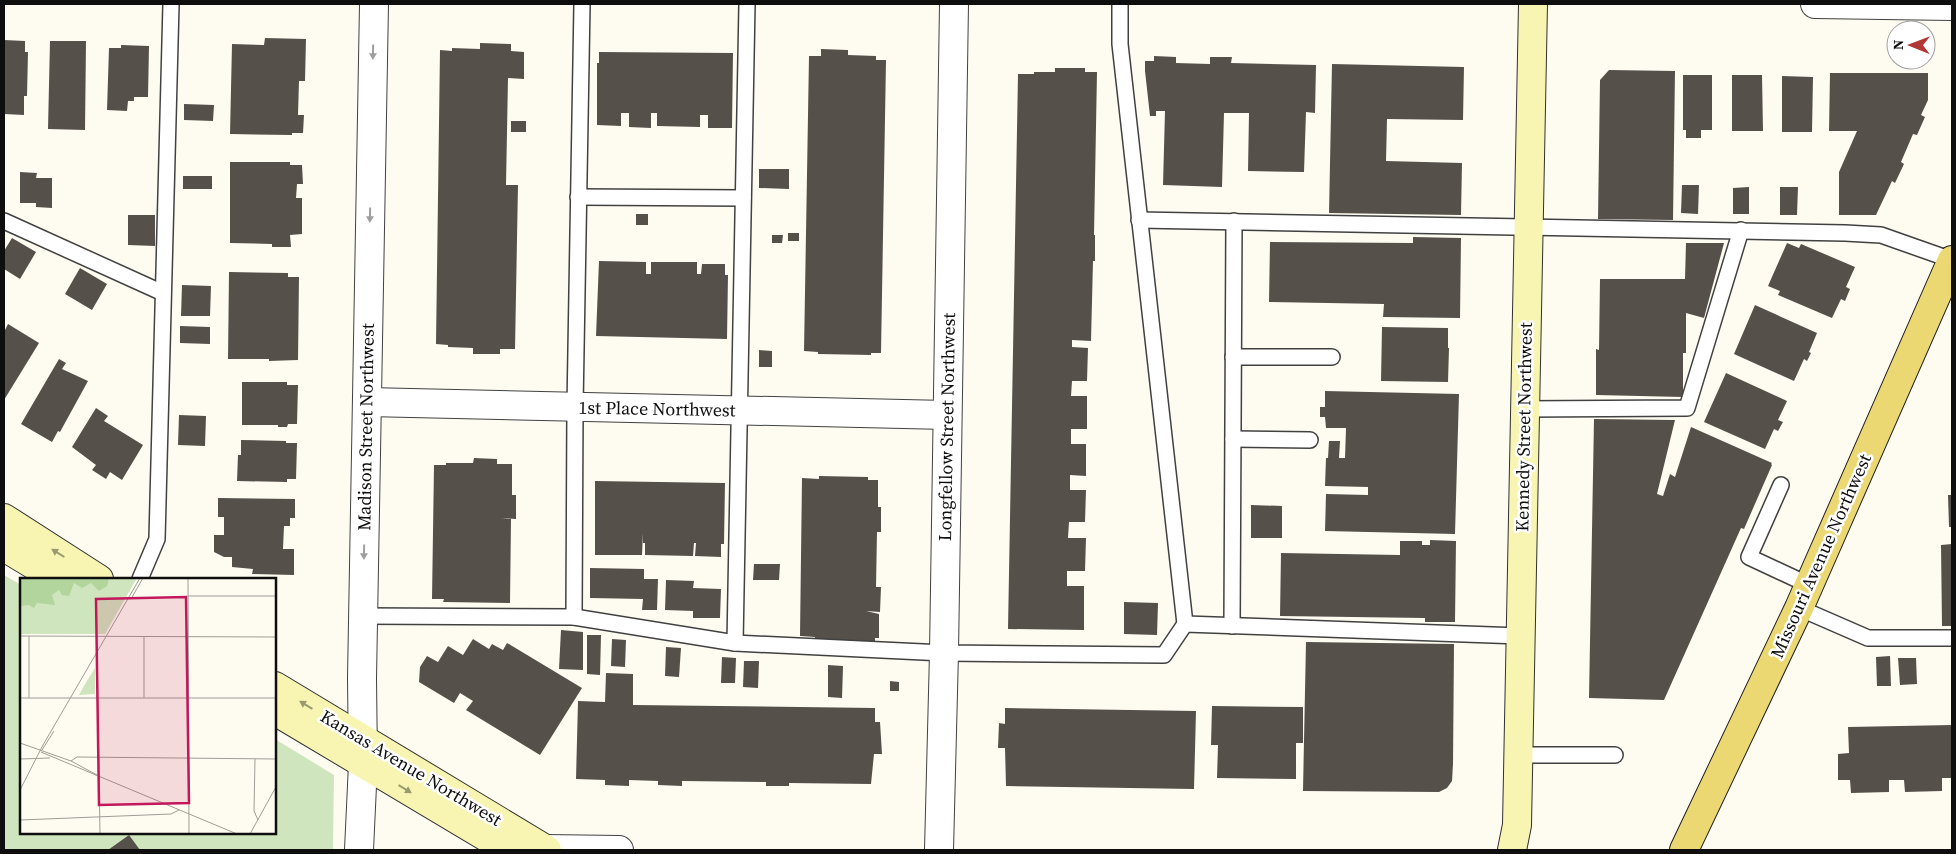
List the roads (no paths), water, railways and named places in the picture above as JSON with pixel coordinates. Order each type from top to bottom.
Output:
[{"type":"main road","name":"Missouri Avenue Northwest","points":[[1684,850],[1804,597],[1952,260]]},
{"type":"street","name":"Madison Street Northwest","points":[[358,850],[363,752],[362,678],[374,4]]},
{"type":"street","name":"Longfellow Street Northwest","points":[[939,850],[944,653],[954,4]]},
{"type":"street","name":"Kennedy Street Northwest","points":[[1512,850],[1517,825],[1533,4]]},
{"type":"street","points":[[1815,4],[1952,6]]},
{"type":"street","name":"1st Place Northwest","points":[[367,402],[947,415]]},
{"type":"street","points":[[4,518],[98,578]]},
{"type":"street","points":[[4,547],[55,578]]},
{"type":"street","name":"Kansas Avenue Northwest","points":[[276,687],[363,752],[508,850]]},
{"type":"street","name":"Kansas Avenue Northwest","points":[[276,711],[363,752],[546,849]]},
{"type":"street","points":[[546,849],[620,850]]},
{"type":"street","points":[[358,850],[368,850]]},
{"type":"lane","points":[[140,578],[157,538],[171,4]]},
{"type":"lane","points":[[574,617],[575,407],[582,4]]},
{"type":"lane","points":[[736,643],[747,4]]},
{"type":"lane","points":[[363,616],[574,617],[736,643],[944,653],[1164,655],[1185,624],[1120,44],[1120,4]]},
{"type":"lane","points":[[578,196],[743,198]]},
{"type":"lane","points":[[1139,220],[1741,230],[1881,235],[1952,260]]},
{"type":"lane","points":[[4,221],[163,293]]},
{"type":"lane","points":[[1232,626],[1234,222]]},
{"type":"lane","points":[[1524,409],[1687,408],[1741,230]]},
{"type":"lane","points":[[1233,357],[1332,357]]},
{"type":"lane","points":[[1233,439],[1310,440]]},
{"type":"lane","points":[[1781,485],[1749,557],[1804,597],[1868,638],[1952,638]]},
{"type":"lane","points":[[1185,624],[1520,636]]},
{"type":"lane","points":[[1518,755],[1615,755]]}]
